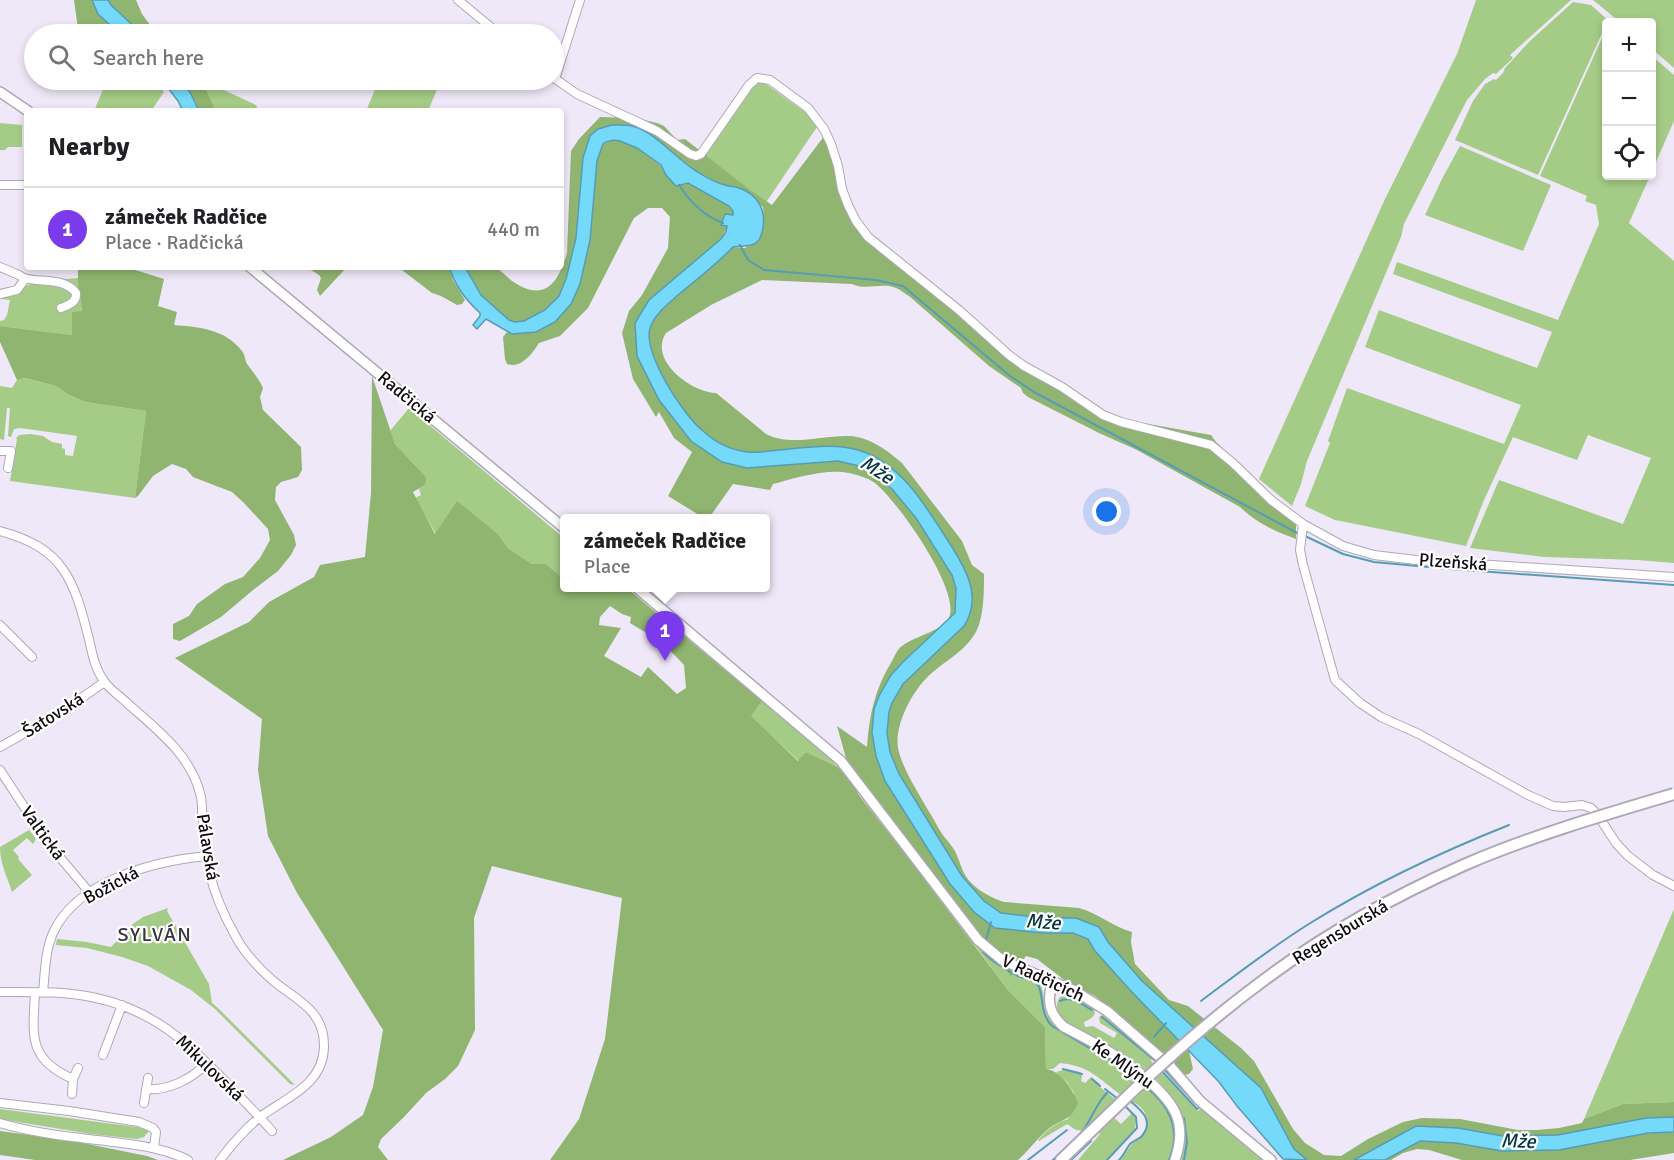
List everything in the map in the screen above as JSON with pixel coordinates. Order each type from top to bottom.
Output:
[{"type":"main road","name":"Regensburská","points":[[1061,1160],[1197,1032],[1261,982],[1320,942],[1373,911],[1454,870],[1500,850],[1674,794]]},
{"type":"street","points":[[458,0],[487,24]]},
{"type":"street","points":[[564,48],[580,0]]},
{"type":"street","name":"Plzeňská","points":[[564,85],[577,94],[657,131],[696,156],[700,154],[749,85],[757,78],[770,80],[808,108],[824,129],[835,155],[848,205],[868,237],[959,310],[1009,355],[1103,415],[1121,422],[1211,445],[1303,527],[1343,546],[1374,555],[1416,560],[1674,577]]},
{"type":"street","points":[[0,92],[24,108]]},
{"type":"street","points":[[0,185],[24,185]]},
{"type":"street","points":[[0,267],[24,278],[58,282],[72,288],[76,293],[75,299],[61,308]]},
{"type":"street","name":"Radčická","points":[[254,270],[560,525]]},
{"type":"street","points":[[0,294],[17,290],[24,282],[24,278]]},
{"type":"street","points":[[0,451],[11,451],[8,468]]},
{"type":"street","points":[[1303,527],[1300,550],[1303,565],[1335,680],[1360,703],[1381,717],[1419,734],[1528,795],[1553,806],[1581,805],[1591,808],[1598,814],[1616,843],[1628,856],[1653,875],[1674,886]]},
{"type":"street","name":"Pálavská","points":[[0,531],[26,539],[38,546],[60,565],[70,579],[80,605],[95,664],[104,682],[167,738],[185,760],[200,793],[209,870],[218,901],[237,939],[272,980],[312,1011],[320,1023],[324,1039],[323,1057],[313,1079],[300,1091],[260,1117],[220,1160]]},
{"type":"street","name":"V Radčicích","points":[[642,592],[841,761],[978,940],[1002,960],[1075,991],[1121,1021],[1170,1066],[1200,1101],[1271,1160]]},
{"type":"street","points":[[0,625],[32,657]]},
{"type":"street","name":"Šatovská","points":[[0,747],[41,725],[104,682]]},
{"type":"street","name":"Valtická","points":[[0,770],[47,842],[90,893]]},
{"type":"street","name":"Božická","points":[[73,1079],[51,1068],[39,1054],[33,1032],[48,946],[54,930],[67,912],[90,893],[113,880],[145,867],[172,860],[207,856]]},
{"type":"street","name":"Ke Mlýnu","points":[[1053,982],[1049,1000],[1051,1012],[1057,1022],[1127,1062],[1172,1105],[1179,1125],[1179,1146],[1175,1160]]},
{"type":"street","name":"Mikulovská","points":[[0,992],[81,995],[122,1005],[144,1015],[185,1042],[272,1131]]},
{"type":"street","points":[[103,1055],[122,1005]]},
{"type":"street","points":[[146,1089],[171,1086],[196,1073],[207,1063]]},
{"type":"street","points":[[72,1094],[73,1079],[78,1068]]},
{"type":"street","points":[[144,1103],[147,1078]]},
{"type":"street","points":[[0,1103],[140,1122],[153,1128],[156,1132],[154,1147]]},
{"type":"street","points":[[0,1125],[154,1147],[188,1160]]},
{"type":"green space","points":[[74,0],[92,0],[98,14],[109,24],[77,24]]},
{"type":"green space","points":[[108,0],[136,0],[149,24],[131,24]]},
{"type":"green space","points":[[1476,0],[1571,0],[1510,55],[1513,58],[1496,74],[1493,73],[1485,79],[1467,100],[1404,224],[1401,237],[1307,461],[1292,506],[1259,479],[1385,199],[1457,54]]},
{"type":"green space","points":[[1593,0],[1674,0],[1674,68],[1656,52],[1656,18],[1615,18]]},
{"type":"green space","points":[[1573,2],[1591,5],[1606,18],[1602,18],[1602,33],[1538,175],[1455,140],[1473,101],[1485,84],[1496,80],[1530,41]]},
{"type":"green space","points":[[1602,38],[1602,180],[1648,180],[1629,223],[1674,261],[1674,563],[1545,557],[1470,548],[1499,480],[1623,524],[1651,458],[1588,435],[1577,460],[1513,437],[1466,546],[1335,520],[1305,506],[1330,443],[1328,441],[1347,388],[1504,444],[1521,405],[1365,347],[1379,310],[1537,368],[1552,332],[1393,274],[1397,262],[1558,320],[1599,224],[1596,205],[1585,201],[1587,196],[1540,176]]},
{"type":"green space","points":[[1656,59],[1674,75],[1674,121],[1656,162]]},
{"type":"green space","points":[[759,79],[812,117],[817,127],[763,207],[693,169]]},
{"type":"green space","points":[[103,90],[162,90],[164,92],[153,108],[95,108]]},
{"type":"green space","points":[[188,90],[207,90],[215,108],[198,108]]},
{"type":"green space","points":[[207,90],[224,90],[257,106],[257,108],[215,108]]},
{"type":"green space","points":[[375,90],[437,90],[429,108],[367,108]]},
{"type":"green space","points":[[600,117],[635,118],[657,123],[664,126],[677,140],[685,139],[772,205],[828,131],[847,194],[865,229],[1017,358],[1114,416],[1211,435],[1243,467],[1255,489],[1296,522],[1296,539],[1266,526],[1240,507],[1137,450],[1028,397],[1021,388],[989,366],[909,296],[891,286],[863,287],[852,284],[762,280],[711,305],[666,333],[662,343],[663,354],[667,364],[675,373],[695,387],[716,393],[766,434],[786,440],[857,437],[878,445],[891,454],[902,463],[962,541],[972,565],[984,574],[982,611],[976,632],[962,649],[933,672],[919,687],[902,717],[898,738],[898,748],[910,779],[941,832],[955,851],[971,883],[1004,902],[1079,908],[1132,932],[1131,942],[1135,964],[1169,1000],[1188,1006],[1254,1061],[1293,1129],[1305,1143],[1324,1155],[1341,1156],[1368,1139],[1403,1122],[1422,1118],[1460,1119],[1518,1130],[1537,1130],[1582,1123],[1584,1119],[1623,1104],[1674,1102],[1674,1117],[1646,1118],[1558,1135],[1503,1136],[1458,1128],[1416,1126],[1354,1160],[1307,1160],[1294,1149],[1261,1088],[1142,981],[1108,942],[1099,927],[1076,918],[1044,918],[1001,913],[984,901],[962,876],[899,774],[890,752],[887,733],[889,712],[903,684],[964,626],[969,616],[972,595],[967,575],[958,556],[915,492],[892,468],[879,459],[864,452],[841,447],[747,452],[723,445],[702,431],[684,411],[657,365],[649,336],[656,316],[733,247],[745,248],[762,234],[763,207],[753,196],[739,188],[723,185],[696,171],[637,127],[598,129],[590,136],[583,158],[576,238],[566,279],[559,296],[545,310],[524,321],[515,322],[509,320],[481,295],[467,270],[498,270],[523,287],[541,290],[548,287],[561,270],[564,270],[567,253],[571,151]]},
{"type":"green space","points":[[0,123],[22,125],[22,147],[8,147],[0,150]]},
{"type":"green space","points":[[614,140],[626,142],[661,166],[666,175],[683,185],[688,183],[729,206],[733,211],[733,216],[721,239],[649,300],[637,356],[659,400],[691,441],[747,468],[838,461],[859,466],[879,477],[892,489],[916,518],[952,575],[956,588],[955,613],[952,617],[903,662],[891,675],[872,733],[974,912],[1044,933],[1073,933],[1088,939],[1095,951],[1131,991],[1189,1051],[1193,1069],[1189,1074],[1184,1075],[1174,1067],[1136,1029],[1095,996],[1067,982],[1037,959],[1026,956],[1011,976],[846,758],[837,726],[867,747],[871,713],[877,692],[897,651],[907,642],[943,625],[950,615],[950,601],[935,565],[911,525],[885,493],[869,480],[856,475],[831,472],[773,484],[770,490],[733,484],[712,514],[697,514],[668,496],[692,452],[674,438],[659,412],[656,417],[633,379],[622,333],[629,311],[642,295],[668,248],[670,217],[662,208],[648,208],[634,218],[588,308],[560,336],[539,343],[521,362],[507,364],[503,337],[507,332],[520,333],[580,284],[590,240],[597,161],[603,144]]},
{"type":"green space","points":[[1460,146],[1551,185],[1523,251],[1425,215]]},
{"type":"green space","points":[[78,270],[135,270],[164,279],[158,306],[177,312],[174,325],[211,330],[235,344],[243,353],[247,364],[263,388],[260,397],[263,410],[301,447],[302,470],[298,477],[281,482],[276,487],[275,500],[294,535],[296,545],[291,555],[278,571],[221,617],[180,641],[173,639],[173,624],[189,616],[197,604],[225,584],[243,577],[260,558],[270,540],[268,529],[232,492],[193,477],[186,469],[172,464],[153,476],[135,498],[146,411],[85,402],[56,386],[25,378],[17,380],[0,342],[0,326],[72,335],[72,312],[82,311]]},
{"type":"green space","points":[[311,270],[344,270],[320,296],[317,290],[321,278]]},
{"type":"green space","points":[[402,270],[450,270],[465,300],[462,304],[457,305],[432,293]]},
{"type":"green space","points":[[78,278],[82,312],[72,335],[0,326],[0,321],[4,320],[7,315],[10,300],[1,299],[1,297],[10,295],[32,282]]},
{"type":"green space","points":[[372,376],[395,444],[427,478],[425,485],[413,492],[435,534],[457,501],[498,534],[508,548],[532,564],[546,564],[560,576],[560,592],[632,592],[762,701],[751,716],[798,761],[806,752],[838,767],[1008,990],[1045,1027],[1046,1069],[1062,1077],[1073,1092],[1078,1103],[1072,1114],[1046,1131],[1018,1160],[550,1160],[579,1119],[605,1039],[622,898],[492,866],[474,918],[475,1030],[458,1066],[426,1093],[381,1139],[378,1147],[388,1160],[283,1160],[331,1137],[363,1115],[373,1087],[383,1030],[297,893],[268,836],[258,770],[262,719],[175,658],[249,622],[269,602],[314,577],[320,565],[365,557],[371,493]],"holes":[[[610,606],[631,617],[630,623],[663,643],[684,665],[686,688],[677,694],[648,667],[641,677],[604,656],[621,628],[599,625],[600,617]]]},
{"type":"green space","points":[[25,378],[56,386],[85,402],[146,411],[135,498],[10,481],[16,438],[19,435],[43,436],[52,442],[62,444],[65,455],[73,456],[77,436],[20,428],[14,429],[11,437],[8,436],[10,408],[7,408],[4,440],[0,439],[0,386],[12,388],[17,380]]},
{"type":"green space","points":[[409,408],[560,535],[560,576],[546,564],[532,564],[508,548],[498,534],[457,502],[436,534],[415,498],[421,495],[419,489],[425,485],[427,478],[395,444],[390,431]]},
{"type":"green space","points":[[762,701],[817,746],[838,767],[806,752],[799,761],[750,716]]},
{"type":"green space","points":[[29,830],[36,839],[33,844],[27,838],[13,850],[32,875],[12,892],[2,864],[0,847]]},
{"type":"green space","points":[[168,908],[167,911],[209,984],[212,1003],[295,1085],[290,1084],[215,1009],[191,990],[148,966],[122,957],[87,948],[56,945],[57,939],[111,947],[143,917]]},
{"type":"green space","points":[[1674,909],[1674,1102],[1623,1104],[1584,1119]]},
{"type":"green space","points":[[968,936],[999,963],[1039,981],[1045,1010],[1058,1028],[1111,1057],[1147,1084],[1162,1099],[1172,1116],[1176,1133],[1171,1160],[1120,1160],[1145,1132],[1147,1118],[1145,1113],[1135,1103],[1087,1070],[1060,1063],[1053,1069],[1046,1069],[1045,1027],[1008,990]]},
{"type":"green space","points":[[1069,996],[1092,1006],[1095,1014],[1084,1022],[1085,1027],[1093,1026],[1114,1038],[1117,1033],[1100,1023],[1099,1017],[1106,1015],[1153,1056],[1151,1061],[1198,1111],[1202,1107],[1265,1160],[1181,1160],[1185,1139],[1183,1120],[1176,1103],[1151,1074],[1135,1062],[1066,1021],[1058,1012],[1057,1005],[1060,997]]},
{"type":"green space","points":[[1066,1069],[1080,1072],[1081,1081],[1085,1083],[1091,1077],[1115,1099],[1085,1131],[1076,1130],[1067,1124],[1039,1141],[1052,1127],[1068,1119],[1074,1093],[1067,1082],[1056,1072]]},
{"type":"green space","points":[[0,1109],[144,1128],[149,1131],[144,1137],[137,1139],[91,1134],[0,1119]]},
{"type":"green space","points":[[1132,1113],[1136,1118],[1135,1129],[1106,1160],[1078,1160],[1113,1117],[1121,1124]]},
{"type":"green space","points":[[0,1131],[73,1141],[158,1160],[35,1160],[0,1155]]},
{"type":"green space","points":[[1674,1132],[1674,1153],[1630,1160],[1462,1160],[1429,1150],[1417,1149],[1391,1160],[1385,1160],[1420,1141],[1456,1143]]},
{"type":"water","points":[[92,0],[108,0],[131,24],[109,24],[98,14]]},
{"type":"water","points":[[170,90],[188,90],[198,108],[182,108]]},
{"type":"water","name":"Mže","points":[[612,125],[630,125],[644,130],[702,175],[717,183],[739,188],[751,194],[759,203],[763,214],[762,234],[757,242],[749,246],[733,247],[667,305],[651,325],[649,336],[657,365],[675,397],[695,423],[713,439],[741,451],[829,446],[853,449],[879,459],[904,479],[915,492],[963,566],[972,595],[969,616],[964,626],[903,684],[889,712],[887,733],[890,752],[899,774],[962,876],[984,901],[1001,913],[1044,918],[1076,918],[1099,927],[1108,942],[1142,981],[1261,1088],[1294,1149],[1307,1160],[1283,1159],[1219,1082],[1131,991],[1095,951],[1088,939],[1073,933],[1044,933],[995,928],[974,912],[950,884],[885,781],[876,756],[872,733],[874,709],[891,675],[955,613],[956,588],[952,575],[916,518],[892,489],[879,477],[859,466],[838,461],[747,468],[722,462],[691,441],[659,400],[637,356],[635,323],[649,300],[721,239],[727,226],[721,225],[725,214],[733,215],[729,206],[688,183],[676,186],[661,165],[637,148],[620,141],[606,142],[603,144],[597,161],[590,240],[580,284],[571,304],[555,322],[536,332],[512,334],[486,319],[477,329],[473,325],[480,313],[462,292],[450,270],[467,270],[481,295],[509,320],[515,322],[524,321],[545,310],[559,296],[566,279],[576,238],[583,158],[590,136],[598,129]]},
{"type":"water","name":"Mže","points":[[1674,1117],[1674,1132],[1648,1133],[1559,1150],[1502,1151],[1456,1143],[1420,1141],[1385,1160],[1354,1160],[1416,1126],[1458,1128],[1503,1136],[1558,1135],[1646,1118]]},
{"type":"waterway","points":[[679,185],[698,208],[723,223]]},
{"type":"waterway","points":[[740,245],[748,260],[764,270],[876,280],[903,286],[1010,376],[1034,392],[1299,534]]},
{"type":"waterway","points":[[1305,536],[1343,554],[1374,562],[1674,585]]},
{"type":"waterway","points":[[1201,1001],[1283,941],[1360,894],[1458,846],[1509,825]]},
{"type":"waterway","points":[[986,940],[991,922]]},
{"type":"waterway","points":[[983,952],[1004,968],[1039,986],[1043,1008],[1052,1026],[1108,1059],[1139,1081]]},
{"type":"waterway","points":[[1060,1001],[1073,1000],[1092,1010]]},
{"type":"waterway","points":[[1102,1017],[1158,1063]]},
{"type":"waterway","points":[[1154,1037],[1166,1023]]},
{"type":"waterway","points":[[1063,1069],[1082,1074]]},
{"type":"waterway","points":[[1164,1069],[1196,1104],[1218,1122]]},
{"type":"waterway","points":[[1161,1070],[1197,1109],[1200,1107]]},
{"type":"waterway","points":[[1092,1079],[1100,1086]]},
{"type":"waterway","points":[[1144,1085],[1160,1101],[1171,1118],[1174,1138],[1169,1160]]},
{"type":"waterway","points":[[1105,1089],[1118,1099]]},
{"type":"waterway","points":[[1053,1160],[1081,1133],[1108,1092]]},
{"type":"waterway","points":[[1119,1160],[1130,1144],[1142,1136],[1147,1125],[1145,1115],[1129,1100]]},
{"type":"waterway","points":[[1107,1160],[1137,1128],[1136,1117],[1124,1105]]},
{"type":"waterway","points":[[1184,1118],[1187,1142],[1184,1160]]},
{"type":"waterway","points":[[1028,1160],[1067,1130]]},
{"type":"waterway","points":[[1071,1160],[1091,1141]]},
{"type":"place","name":"zámeček Radčice","points":[[665,661]]},
{"type":"district","name":"SYLVÁN","points":[[155,934]]}]
